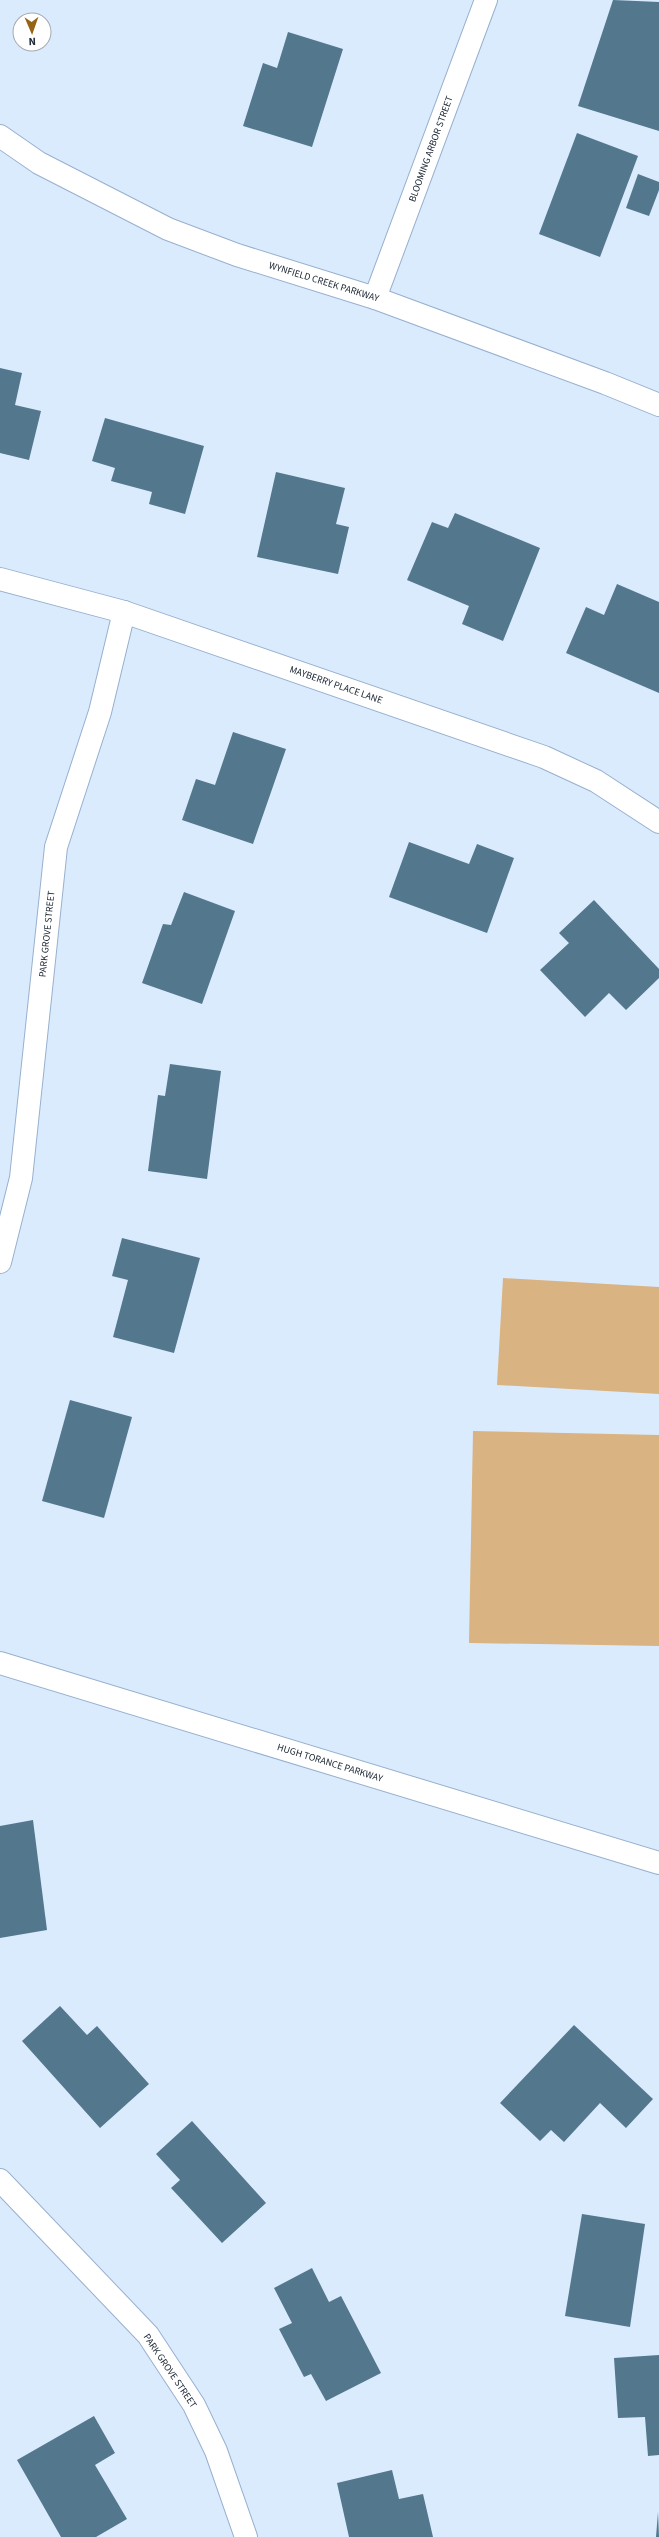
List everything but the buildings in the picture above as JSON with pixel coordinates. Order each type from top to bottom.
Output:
[{"type":"street","name":"BLOOMING ARBOR STREET","points":[[376,298],[486,0]]},
{"type":"street","name":"WYNFIELD CREEK PARKWAY","points":[[0,136],[39,164],[168,229],[237,255],[376,298],[606,383],[659,405]]},
{"type":"street","name":"MAYBERRY PLACE LANE","points":[[0,579],[124,612],[544,757],[596,781],[659,822]]},
{"type":"street","name":"PARK GROVE STREET","points":[[0,1262],[21,1178],[56,847],[100,712],[124,612]]},
{"type":"street","name":"HUGH TORANCE PARKWAY","points":[[0,1663],[659,1863]]},
{"type":"street","name":"PARK GROVE STREET","points":[[0,2180],[148,2335],[194,2405],[216,2451],[246,2537]]},
{"type":"shaded area","points":[[503,1278],[659,1287],[659,1394],[497,1385]]},
{"type":"shaded area","points":[[473,1431],[659,1435],[659,1646],[469,1643]]}]
